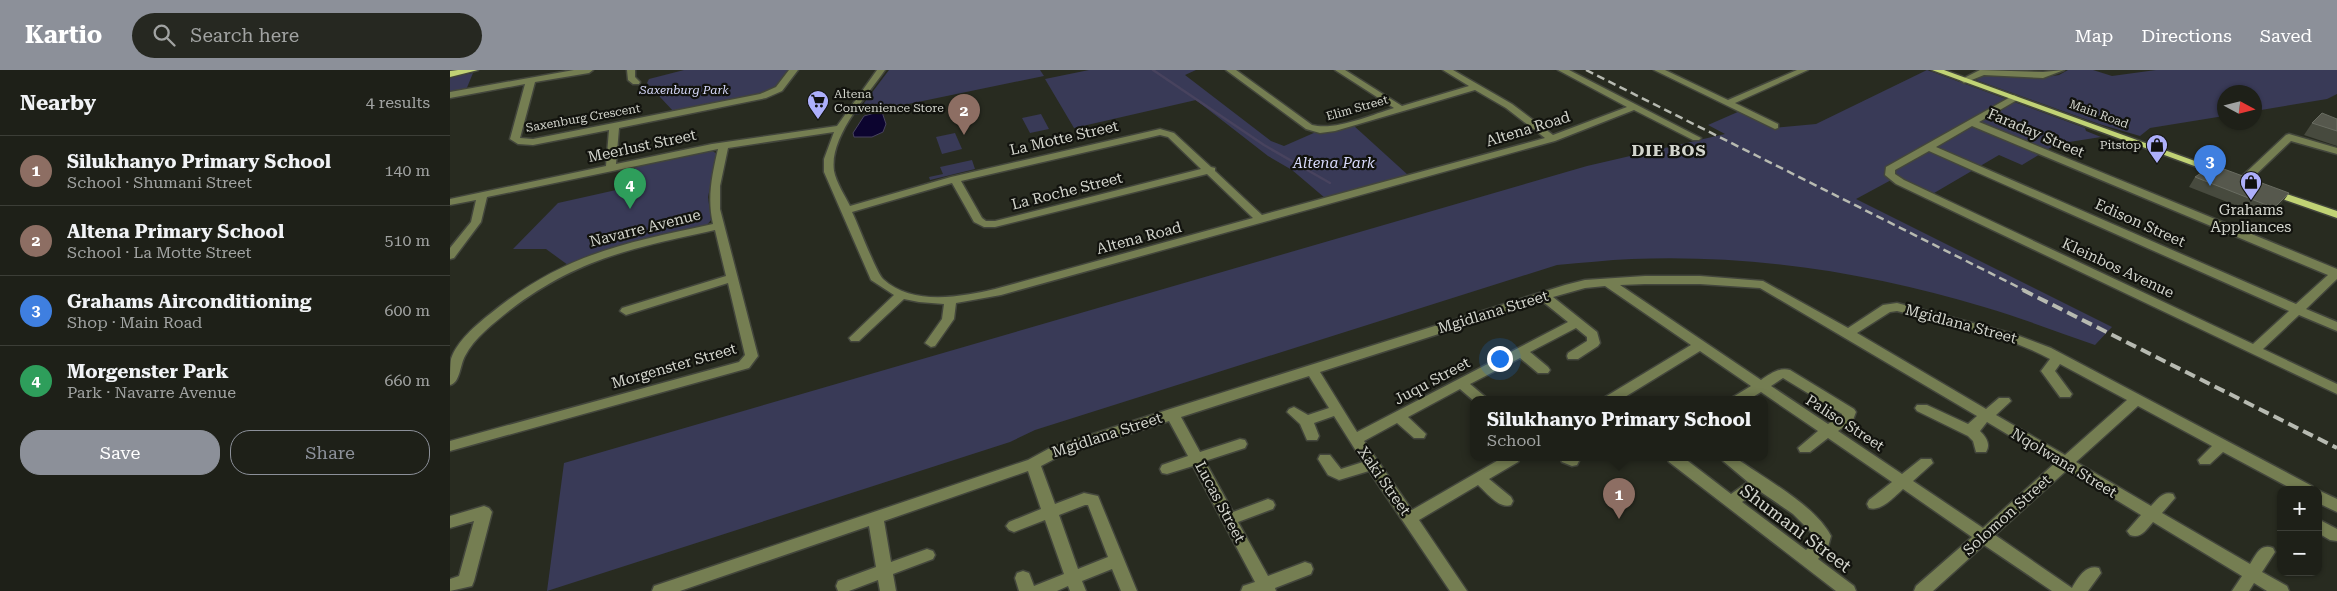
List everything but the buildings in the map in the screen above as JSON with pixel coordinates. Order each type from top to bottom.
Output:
[{"type":"main road","points":[[450,74],[474,70]]},
{"type":"main road","name":"Main Road","points":[[1936,70],[2337,216]]},
{"type":"street","points":[[450,95],[590,70]]},
{"type":"street","points":[[631,70],[631,78],[636,82]]},
{"type":"street","name":"Saxenburg Crescent","points":[[531,80],[515,139],[518,142],[533,142],[770,94],[779,89],[794,70]]},
{"type":"street","name":"Altena Road","points":[[881,70],[841,128],[831,150],[828,164],[832,181],[876,280],[888,289],[901,295],[918,299],[950,300],[997,292],[1552,139],[1634,107]]},
{"type":"street","name":"Elim Street","points":[[1230,70],[1305,124],[1320,130],[1332,129],[1476,87]]},
{"type":"street","points":[[1339,70],[1400,108]]},
{"type":"street","points":[[1446,70],[1508,106],[1552,139]]},
{"type":"street","points":[[1562,70],[1696,138]]},
{"type":"street","points":[[1728,103],[1804,70]]},
{"type":"street","points":[[1964,80],[1983,72],[2043,75],[2060,70]]},
{"type":"street","points":[[1666,71],[1775,126]]},
{"type":"street","points":[[1931,148],[2014,98]]},
{"type":"street","name":"Faraday Street","points":[[1973,123],[2337,273]]},
{"type":"street","points":[[610,168],[614,126]]},
{"type":"street","name":"Meerlust Street","points":[[450,202],[724,145],[841,128]]},
{"type":"street","name":"La Motte Street","points":[[845,211],[955,179],[1156,132],[1171,135],[1211,170],[1261,220]]},
{"type":"street","points":[[2243,181],[2287,137],[2296,137],[2337,150]]},
{"type":"street","name":"Morgenster Street","points":[[450,446],[746,364],[752,356],[715,209],[715,186],[724,145]]},
{"type":"street","name":"Kleinbos Avenue","points":[[1931,148],[1890,169],[1889,172],[1893,178],[2337,389]]},
{"type":"street","name":"Edison Street","points":[[1931,148],[2337,327]]},
{"type":"street","name":"La Roche Street","points":[[955,179],[978,220],[984,224],[996,224],[1211,170]]},
{"type":"street","points":[[450,256],[476,222],[482,195]]},
{"type":"street","name":"Navarre Avenue","points":[[450,381],[454,364],[463,348],[496,317],[543,283],[583,261],[607,252],[719,226]]},
{"type":"street","points":[[2254,350],[2337,273]]},
{"type":"street","points":[[626,311],[652,301],[732,278]]},
{"type":"street","name":"Mgidlana Street","points":[[660,591],[696,585],[1033,464],[1055,452],[1172,413],[1544,296],[1585,284],[1607,282],[1700,280],[1763,286],[1848,333],[1887,308],[1902,307],[2016,339],[2058,358],[2299,486]]},
{"type":"street","name":"Paliso Street","points":[[1607,282],[1699,346],[2065,591]]},
{"type":"street","points":[[855,338],[901,295]]},
{"type":"street","points":[[1544,296],[1593,335],[1594,342],[1573,356]]},
{"type":"street","points":[[931,343],[948,319],[950,300]]},
{"type":"street","name":"Juqu Street","points":[[1355,439],[1577,322]]},
{"type":"street","name":"Nqolwana Street","points":[[1848,333],[2281,591]]},
{"type":"street","points":[[1617,396],[1699,346]]},
{"type":"street","points":[[1521,352],[1543,370]]},
{"type":"street","points":[[2058,358],[2048,371],[2065,394]]},
{"type":"street","name":"Xaki Street","points":[[1311,369],[1355,439],[1457,590]]},
{"type":"street","points":[[1744,396],[1780,374],[1785,373],[1849,412],[1848,417],[1804,448]]},
{"type":"street","points":[[1462,384],[1477,396]]},
{"type":"street","name":"Solomon Street","points":[[1922,591],[2137,400]]},
{"type":"street","points":[[1973,432],[1974,426],[1988,417],[2004,401]]},
{"type":"street","points":[[1922,408],[1973,432],[1980,440],[1981,448]]},
{"type":"street","points":[[1306,422],[1337,410]]},
{"type":"street","points":[[1294,412],[1306,422],[1312,436]]},
{"type":"street","name":"Lucas Street","points":[[1172,413],[1267,588]]},
{"type":"street","points":[[1399,417],[1419,434]]},
{"type":"street","points":[[1167,469],[1240,444]]},
{"type":"street","points":[[2205,460],[2222,445]]},
{"type":"street","points":[[1325,459],[1333,471],[1339,475],[1372,464]]},
{"type":"street","points":[[1410,518],[1508,461]]},
{"type":"street","name":"Shumani Street","points":[[1678,461],[1848,591]]},
{"type":"street","points":[[1730,461],[1809,518],[1821,530],[1823,544],[1806,559]]},
{"type":"street","points":[[1033,464],[1075,584]]},
{"type":"street","points":[[1874,504],[1926,464]]},
{"type":"street","points":[[1479,478],[1506,501]]},
{"type":"street","points":[[1730,502],[1758,482]]},
{"type":"street","points":[[2135,531],[2168,498]]},
{"type":"street","points":[[2322,498],[2337,506]]},
{"type":"street","points":[[1014,526],[1084,499],[1093,500],[1130,591]]},
{"type":"street","points":[[1229,520],[1268,505]]},
{"type":"street","points":[[450,522],[484,512],[466,581],[450,586]]},
{"type":"street","points":[[876,519],[888,591]]},
{"type":"street","points":[[2322,528],[2335,536]]},
{"type":"street","points":[[2240,591],[2267,552]]},
{"type":"street","points":[[844,586],[927,555]]},
{"type":"street","points":[[1039,591],[1075,584],[1118,560]]},
{"type":"street","points":[[1249,591],[1267,588],[1305,569]]},
{"type":"street","points":[[2078,591],[2094,573]]},
{"type":"green space","name":"Saxenburg Park","points":[[684,70],[790,70],[774,89],[768,93],[674,112],[647,83],[649,79]]},
{"type":"green space","points":[[889,70],[1040,70],[1044,76],[855,115]]},
{"type":"green space","name":"Altena Park","points":[[1089,70],[1196,70],[1185,75],[1271,141],[1284,146],[1316,132],[1328,132],[1353,125],[1408,175],[1325,198],[1292,170],[1268,156],[1196,100],[1074,128],[1045,79]]},
{"type":"green space","points":[[1927,70],[2085,128],[2086,131],[2101,137],[2069,142],[2063,140],[2022,165],[1999,155],[1929,196],[1893,179],[1856,199],[2112,327],[2095,345],[2012,316],[1942,295],[1898,284],[1810,268],[1766,263],[1676,258],[1623,259],[1557,265],[1035,430],[1010,442],[547,591],[564,463],[1587,166],[1725,134],[1708,125],[1740,111],[1771,128],[1816,124]]},
{"type":"green space","points":[[2068,70],[2093,70],[2112,76],[2156,70],[2337,70],[2337,94],[2327,99],[2262,110],[2262,85],[2217,85],[2217,117],[2150,128],[2140,136],[2099,124],[1976,80],[1983,75],[1992,74],[2047,77],[2059,75]]},
{"type":"green space","points":[[473,73],[466,90],[450,93],[450,77]]},
{"type":"green space","points":[[1041,114],[1049,129],[1030,133],[1022,118]]},
{"type":"green space","points":[[955,133],[962,149],[942,154],[936,137]]},
{"type":"green space","points":[[711,150],[717,154],[708,197],[711,220],[706,226],[607,250],[568,265],[546,249],[513,249],[558,203],[634,186],[635,165]]},
{"type":"green space","points":[[972,160],[975,169],[930,180],[929,177],[943,174],[940,167]]},
{"type":"shaded area","points":[[882,112],[886,124],[883,132],[872,137],[854,137],[853,133],[864,116]]},
{"type":"waterway","points":[[1153,70],[1264,145],[1330,183]]},
{"type":"railway","points":[[1586,70],[2026,291]]},
{"type":"railway","points":[[2023,290],[2337,448]]},
{"type":"place","name":"Altena Convenience Store","points":[[818,120]]},
{"type":"place","name":"Altena Primary School","points":[[964,135]]},
{"type":"place","name":"Pitstop","points":[[2157,164]]},
{"type":"place","name":"Grahams Airconditioning","points":[[2210,186]]},
{"type":"place","name":"Grahams Appliances","points":[[2251,201]]},
{"type":"place","name":"Morgenster Park","points":[[630,209]]},
{"type":"place","name":"Silukhanyo Primary School","points":[[1619,519]]},
{"type":"district","name":"DIE BOS","points":[[1669,150]]}]
